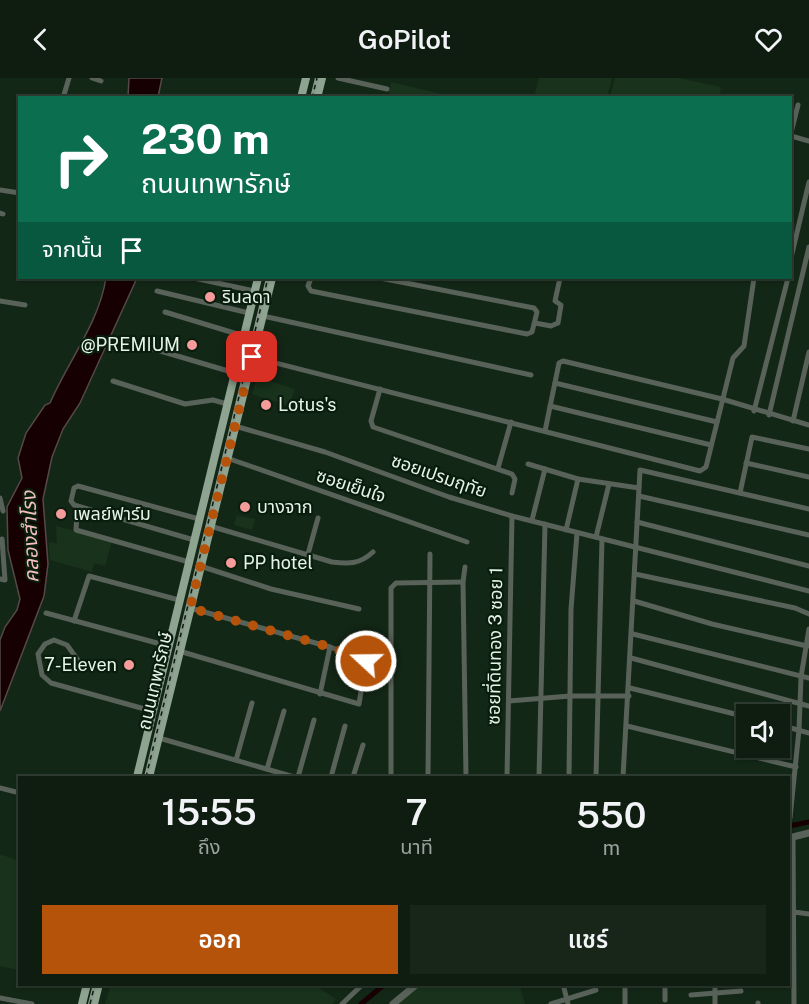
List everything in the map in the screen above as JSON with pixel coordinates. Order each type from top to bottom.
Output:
[{"type":"main road","points":[[302,96],[306,78]]},
{"type":"main road","points":[[318,96],[322,78]]},
{"type":"main road","name":"ถนนเทพารักษ์","points":[[137,776],[258,279]]},
{"type":"main road","name":"ถนนเทพารักษ์","points":[[149,776],[272,279]]},
{"type":"main road","points":[[82,1004],[86,986]]},
{"type":"main road","points":[[94,1004],[98,986]]},
{"type":"street","points":[[64,96],[69,78]]},
{"type":"street","points":[[92,78],[101,81]]},
{"type":"street","points":[[338,78],[387,89]]},
{"type":"street","points":[[792,132],[798,105]]},
{"type":"street","points":[[792,137],[809,141]]},
{"type":"street","points":[[792,254],[809,182]]},
{"type":"street","points":[[0,190],[18,193]]},
{"type":"street","points":[[769,415],[809,247]]},
{"type":"street","points":[[199,279],[254,291]]},
{"type":"street","points":[[311,279],[308,286],[310,291],[527,334],[532,332],[535,323],[537,312],[534,308],[385,279]]},
{"type":"street","points":[[535,323],[551,326],[558,323],[561,305],[555,301],[560,279]]},
{"type":"street","points":[[252,357],[700,471],[706,467],[733,358],[744,346],[754,279]]},
{"type":"street","points":[[754,411],[788,279]]},
{"type":"street","points":[[157,291],[249,313]]},
{"type":"street","points":[[0,300],[26,305]]},
{"type":"street","points":[[165,312],[244,336]]},
{"type":"street","points":[[263,316],[531,375]]},
{"type":"street","points":[[123,340],[235,374]]},
{"type":"street","points":[[793,421],[809,352]]},
{"type":"street","points":[[545,431],[559,363],[563,361],[722,399],[754,411],[809,425]]},
{"type":"street","points":[[113,381],[185,404],[213,400],[227,404]]},
{"type":"street","points":[[555,384],[717,422]]},
{"type":"street","points":[[380,389],[371,421],[374,427],[498,468],[515,476],[512,493]]},
{"type":"street","points":[[550,406],[711,445]]},
{"type":"street","points":[[498,468],[511,422]]},
{"type":"street","name":"ซอยเปรมฤทัย","points":[[235,426],[325,452],[512,516],[809,591]]},
{"type":"street","points":[[740,493],[754,437],[809,449]]},
{"type":"street","name":"ซอยเย็นใจ","points":[[227,458],[467,542]]},
{"type":"street","points":[[746,463],[809,477]]},
{"type":"street","points":[[528,464],[578,479],[639,488]]},
{"type":"street","points":[[532,520],[545,469]]},
{"type":"street","points":[[623,776],[633,634],[640,470],[809,508]]},
{"type":"street","points":[[566,530],[578,479]]},
{"type":"street","points":[[596,776],[599,694],[599,538],[609,484]]},
{"type":"street","points":[[194,540],[74,505],[73,495],[78,486],[199,519]]},
{"type":"street","points":[[639,496],[809,535]]},
{"type":"street","points":[[0,498],[3,511]]},
{"type":"street","points":[[77,514],[76,530],[189,562]]},
{"type":"street","name":"ซอยที่ดินทอง 3 ซอย 1","points":[[507,776],[512,516]]},
{"type":"street","points":[[308,554],[318,518]]},
{"type":"street","points":[[637,522],[809,566]]},
{"type":"street","points":[[539,776],[545,524]]},
{"type":"street","points":[[210,526],[332,562],[352,564],[367,558],[374,552]]},
{"type":"street","points":[[569,776],[571,609],[577,533]]},
{"type":"street","points":[[0,579],[4,580],[2,539]]},
{"type":"street","points":[[428,776],[430,554]]},
{"type":"street","points":[[200,566],[271,589],[359,609]]},
{"type":"street","points":[[465,567],[463,582],[466,776]]},
{"type":"street","points":[[635,574],[795,608],[809,614]]},
{"type":"street","points":[[74,621],[89,576],[179,600]]},
{"type":"street","points":[[391,776],[391,588],[396,583],[463,582]]},
{"type":"street","points":[[634,601],[712,624],[807,646]]},
{"type":"street","points":[[179,651],[358,705],[366,660],[330,647],[190,608]]},
{"type":"street","points":[[46,613],[168,646]]},
{"type":"street","points":[[790,818],[790,800],[796,768],[799,730],[801,676],[809,629]]},
{"type":"street","points":[[633,634],[809,678]]},
{"type":"street","points":[[80,663],[67,645],[54,640],[45,644],[38,654],[42,675],[51,683],[152,711]]},
{"type":"street","points":[[320,694],[330,647]]},
{"type":"street","points":[[631,658],[809,706]]},
{"type":"street","points":[[630,688],[736,714]]},
{"type":"street","points":[[509,702],[599,694],[629,696]]},
{"type":"street","points":[[236,760],[252,703]]},
{"type":"street","points":[[267,769],[284,711]]},
{"type":"street","points":[[296,776],[314,720]]},
{"type":"street","points":[[331,776],[345,726]]},
{"type":"street","points":[[627,726],[796,768]]},
{"type":"street","points":[[790,728],[809,733]]},
{"type":"street","points":[[159,738],[292,776]]},
{"type":"street","points":[[353,776],[363,745]]},
{"type":"street","points":[[0,788],[18,792]]},
{"type":"street","points":[[794,1004],[791,837],[809,833]]},
{"type":"street","points":[[794,912],[809,914]]},
{"type":"street","points":[[342,1004],[361,986]]},
{"type":"street","points":[[393,1004],[415,986]]},
{"type":"street","points":[[564,986],[568,1002]]},
{"type":"street","points":[[625,986],[625,1004]]},
{"type":"street","points":[[665,986],[665,1000]]},
{"type":"street","points":[[715,986],[715,1004]]},
{"type":"street","points":[[551,1004],[568,1002],[596,990]]},
{"type":"street","points":[[691,995],[741,991]]},
{"type":"street","points":[[0,999],[32,1004]]},
{"type":"shaded area","points":[[539,78],[612,78],[607,96],[534,96]]},
{"type":"shaded area","points":[[615,78],[679,78],[721,87],[719,96],[610,96]]},
{"type":"shaded area","points":[[391,82],[450,96],[388,96]]},
{"type":"shaded area","points":[[257,377],[295,389],[289,406],[252,394]]},
{"type":"shaded area","points":[[237,515],[255,519],[252,530],[234,525]]},
{"type":"shaded area","points":[[56,526],[112,541],[105,566],[94,563],[92,572],[50,560],[49,542],[57,543]]},
{"type":"shaded area","points":[[0,854],[18,861],[18,970],[0,966]]},
{"type":"shaded area","points":[[110,986],[316,986],[336,999],[332,1004],[105,1004]]},
{"type":"shaded area","points":[[419,986],[520,986],[525,1004],[398,1004]]},
{"type":"water","points":[[129,78],[162,78],[158,96],[128,96]]},
{"type":"water","name":"คลองสำโรง","points":[[106,279],[137,279],[80,403],[63,429],[52,457],[43,499],[48,564],[44,596],[0,711],[0,640],[5,627],[17,610],[20,599],[8,550],[7,507],[22,478],[18,458],[26,433],[45,405],[50,403],[90,326]]},
{"type":"waterway","points":[[790,826],[809,822]]},
{"type":"waterway","points":[[361,1004],[383,986]]},
{"type":"railway","points":[[312,96],[317,78]]},
{"type":"railway","points":[[146,776],[268,279]]},
{"type":"railway","points":[[90,1004],[94,986]]},
{"type":"place","name":"รินลดา","points":[[210,297]]},
{"type":"place","name":"@PREMIUM","points":[[192,345]]},
{"type":"place","name":"Lotus's","points":[[266,405]]},
{"type":"place","name":"บางจาก","points":[[245,507]]},
{"type":"place","name":"เพลย์ฟาร์ม","points":[[61,514]]},
{"type":"place","name":"PP hotel","points":[[231,563]]},
{"type":"place","name":"7-Eleven","points":[[129,665]]},
{"type":"route","points":[[252,357],[190,608],[330,647],[366,661]]}]
